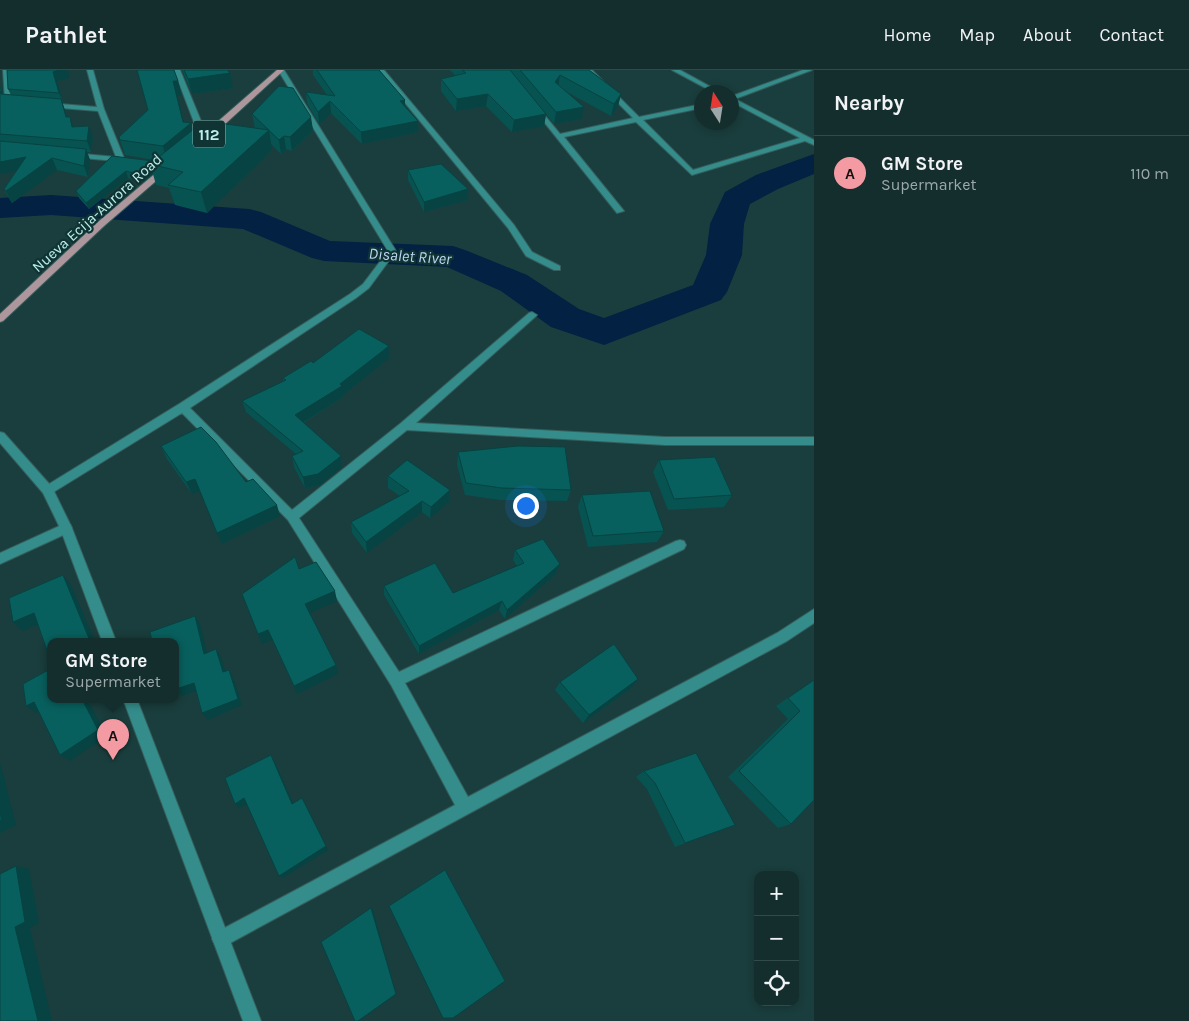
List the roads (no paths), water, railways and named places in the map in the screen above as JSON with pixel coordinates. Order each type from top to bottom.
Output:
[{"type":"main road","name":"112","points":[[198,144],[281,70]]},
{"type":"main road","name":"Nueva Ecija-Aurora Road","points":[[0,319],[101,224],[176,160]]},
{"type":"street","points":[[6,70],[8,102],[27,104]]},
{"type":"street","points":[[90,70],[100,110],[121,159]]},
{"type":"street","points":[[177,70],[204,138]]},
{"type":"street","points":[[48,490],[183,407],[366,286],[392,251],[281,70]]},
{"type":"street","points":[[588,70],[692,173],[805,138]]},
{"type":"street","points":[[675,70],[704,85]]},
{"type":"street","points":[[739,96],[809,70]]},
{"type":"street","points":[[385,71],[511,227],[529,254],[557,268]]},
{"type":"street","points":[[529,99],[620,211]]},
{"type":"street","points":[[739,103],[814,143]]},
{"type":"street","points":[[36,104],[100,110]]},
{"type":"street","points":[[559,136],[694,108]]},
{"type":"street","points":[[64,154],[131,161]]},
{"type":"street","points":[[160,165],[170,166]]},
{"type":"street","points":[[292,517],[405,426],[532,315]]},
{"type":"street","points":[[183,407],[292,517],[396,680],[465,807]]},
{"type":"street","points":[[405,426],[665,441],[814,441]]},
{"type":"street","points":[[0,436],[48,490],[66,528],[108,638]]},
{"type":"street","points":[[0,559],[66,528]]},
{"type":"street","points":[[396,680],[680,544]]},
{"type":"street","points":[[221,938],[782,637],[814,616]]},
{"type":"street","points":[[132,703],[252,1021]]},
{"type":"waterway","name":"Disalet River","points":[[0,208],[51,205],[249,219],[324,251],[453,257],[514,283],[565,318],[604,332],[708,292],[724,255],[727,224],[736,199],[767,182],[814,163]]},
{"type":"place","name":"GM Store","points":[[113,760]]}]
